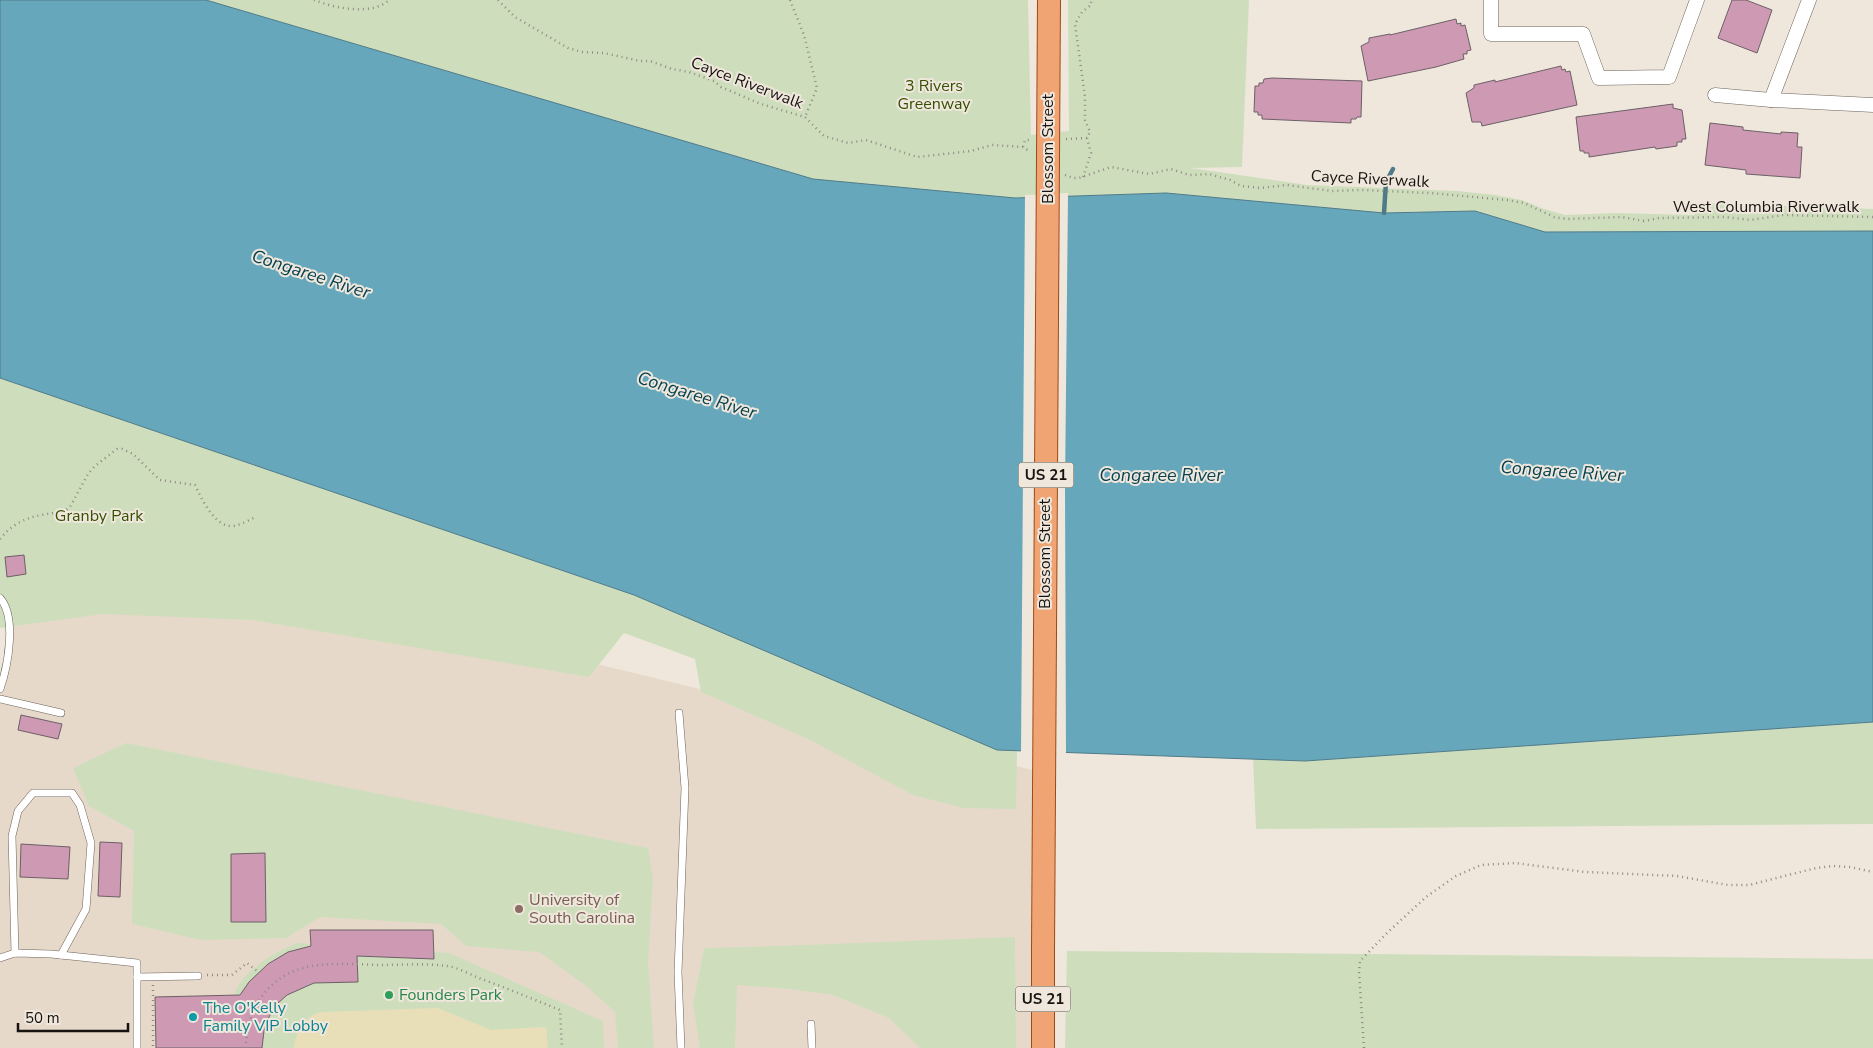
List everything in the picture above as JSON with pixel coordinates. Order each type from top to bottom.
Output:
[{"type":"main road","name":"Blossom Street","points":[[1043,1048],[1049,0]]},
{"type":"street","points":[[1491,0],[1490,34],[1584,34],[1599,78],[1669,77],[1697,0]]},
{"type":"street","points":[[1771,100],[1809,0]]},
{"type":"street","points":[[1715,95],[1873,105]]},
{"type":"lane","points":[[0,598],[7,610],[10,630],[4,678],[0,689]]},
{"type":"lane","points":[[0,699],[61,713]]},
{"type":"lane","points":[[679,713],[685,788],[678,972],[680,1048]]},
{"type":"lane","points":[[15,953],[12,836],[18,812],[33,793],[72,793],[80,805],[91,843],[86,909],[61,955]]},
{"type":"lane","points":[[0,958],[15,953],[61,955],[137,963],[137,1048]]},
{"type":"lane","points":[[137,977],[198,976]]},
{"type":"lane","points":[[811,1024],[812,1048]]},
{"type":"path","points":[[314,0],[362,11],[389,0]]},
{"type":"path","name":"Cayce Riverwalk","points":[[498,0],[515,17],[568,48],[582,52],[604,53],[640,61],[650,61],[672,69],[689,72],[761,104],[805,117],[824,136],[848,143],[866,140],[917,157],[971,152],[992,145],[1023,147],[1031,152]]},
{"type":"path","points":[[790,0],[804,34],[817,88],[805,117]]},
{"type":"path","points":[[1061,172],[1073,178],[1083,177],[1091,153],[1087,138],[1090,132],[1085,120],[1085,97],[1075,24],[1082,12],[1090,5],[1091,0]]},
{"type":"path","points":[[1061,139],[1087,138]]},
{"type":"path","points":[[1023,147],[1025,140],[1034,140]]},
{"type":"path","name":"Cayce Riverwalk","points":[[1083,177],[1111,167],[1149,174],[1171,170],[1189,176],[1209,174],[1230,180],[1241,186],[1255,188],[1288,184],[1332,191],[1394,191],[1506,200],[1524,203],[1561,219],[1616,217],[1644,221],[1659,218]]},
{"type":"path","name":"West Columbia Riverwalk","points":[[1659,218],[1725,217],[1750,220],[1783,215],[1873,217]]},
{"type":"path","points":[[0,539],[18,522],[67,510],[74,501],[88,474],[117,449],[133,454],[160,480],[195,485],[208,509],[226,525],[237,525],[256,518]]},
{"type":"path","points":[[1364,1048],[1358,972],[1360,961],[1426,897],[1456,876],[1481,865],[1515,863],[1586,872],[1677,876],[1728,885],[1748,885],[1816,868],[1833,866],[1850,866],[1873,872]]},
{"type":"path","points":[[198,976],[232,975],[247,963],[257,971]]},
{"type":"path","points":[[246,1048],[246,1031],[255,1006],[265,990],[276,980],[288,973],[316,965],[372,965],[448,966],[560,1010],[562,1048]]},
{"type":"path","points":[[153,976],[153,1048]]},
{"type":"shaded area","name":"University of South Carolina","points":[[36,527],[1036,771],[1039,1048],[0,1048],[0,676]]},
{"type":"green space","name":"3 Rivers Greenway","points":[[206,0],[1028,0],[1031,135],[1069,131],[1068,0],[1249,0],[1242,167],[1191,168],[1307,185],[1457,191],[1495,195],[1522,200],[1565,215],[1615,213],[1694,215],[1695,203],[1873,209],[1873,231],[1545,232],[1475,211],[1384,213],[1166,193],[1015,198],[813,179]]},
{"type":"green space","name":"Granby Park","points":[[0,378],[634,595],[997,750],[1017,751],[1016,809],[964,808],[913,795],[810,740],[701,692],[695,659],[624,633],[589,677],[253,620],[103,614],[0,628]]},
{"type":"green space","points":[[1873,722],[1873,824],[1256,829],[1253,759],[1305,761]]},
{"type":"green space","points":[[126,743],[648,848],[653,880],[648,962],[654,1048],[618,1048],[615,1012],[585,985],[539,952],[466,946],[441,924],[320,917],[286,938],[201,940],[132,924],[134,831],[89,806],[73,768]]},
{"type":"green space","points":[[1015,937],[1016,1048],[920,1048],[889,1018],[833,995],[791,989],[737,985],[735,1048],[700,1048],[693,1004],[704,948]]},
{"type":"green space","name":"Founders Park","points":[[297,943],[449,953],[603,1021],[604,1048],[225,1048],[232,1001],[235,991],[241,982],[257,965],[267,958]]},
{"type":"green space","points":[[1067,951],[1873,959],[1873,1048],[1065,1048]]},
{"type":"sand","points":[[438,1008],[491,1030],[546,1027],[548,1048],[294,1048],[297,1036],[305,1021],[320,1012]]},
{"type":"water","name":"Congaree River","points":[[0,0],[206,0],[813,179],[1015,198],[1166,193],[1384,213],[1475,211],[1545,232],[1873,231],[1873,722],[1305,761],[997,750],[634,595],[0,378]]},
{"type":"pier","points":[[1068,193],[1065,489],[1066,755],[1021,753],[1025,195]]},
{"type":"building","points":[[1732,0],[1746,0],[1772,10],[1757,53],[1718,38]]},
{"type":"building","points":[[1456,19],[1457,24],[1465,25],[1471,50],[1467,51],[1467,54],[1463,54],[1464,59],[1436,67],[1368,81],[1361,46],[1369,42],[1369,38],[1390,35]]},
{"type":"building","points":[[1561,66],[1562,70],[1570,71],[1577,105],[1482,126],[1481,122],[1472,122],[1466,93],[1474,88],[1474,85],[1495,80],[1495,82]]},
{"type":"building","points":[[1264,79],[1362,81],[1361,117],[1351,119],[1351,123],[1262,119],[1262,115],[1254,112],[1255,86],[1263,83]]},
{"type":"building","points":[[1673,104],[1673,108],[1682,110],[1686,139],[1682,139],[1682,142],[1677,142],[1677,146],[1656,149],[1655,147],[1589,157],[1589,153],[1580,151],[1576,117]]},
{"type":"building","points":[[1710,123],[1743,127],[1743,130],[1781,134],[1781,132],[1798,133],[1797,147],[1802,147],[1800,178],[1746,174],[1746,170],[1705,165]]},
{"type":"building","points":[[24,555],[26,574],[7,577],[5,557]]},
{"type":"building","points":[[21,715],[62,724],[58,739],[18,730]]},
{"type":"building","points":[[100,842],[122,843],[120,897],[98,896]]},
{"type":"building","points":[[21,844],[70,847],[68,879],[20,877]]},
{"type":"building","points":[[265,853],[266,922],[231,922],[231,854]]},
{"type":"building","points":[[310,930],[433,930],[434,959],[357,956],[358,982],[314,983],[287,995],[277,1004],[269,1017],[264,1031],[262,1048],[156,1048],[155,997],[240,995],[249,982],[268,964],[288,952],[311,946]]},
{"type":"waterway","points":[[1384,213],[1386,182],[1393,169]]},
{"type":"place","name":"University of South Carolina","points":[[519,909]]},
{"type":"place","name":"Founders Park","points":[[389,995]]},
{"type":"place","name":"The O'Kelly Family VIP Lobby","points":[[193,1017]]}]
